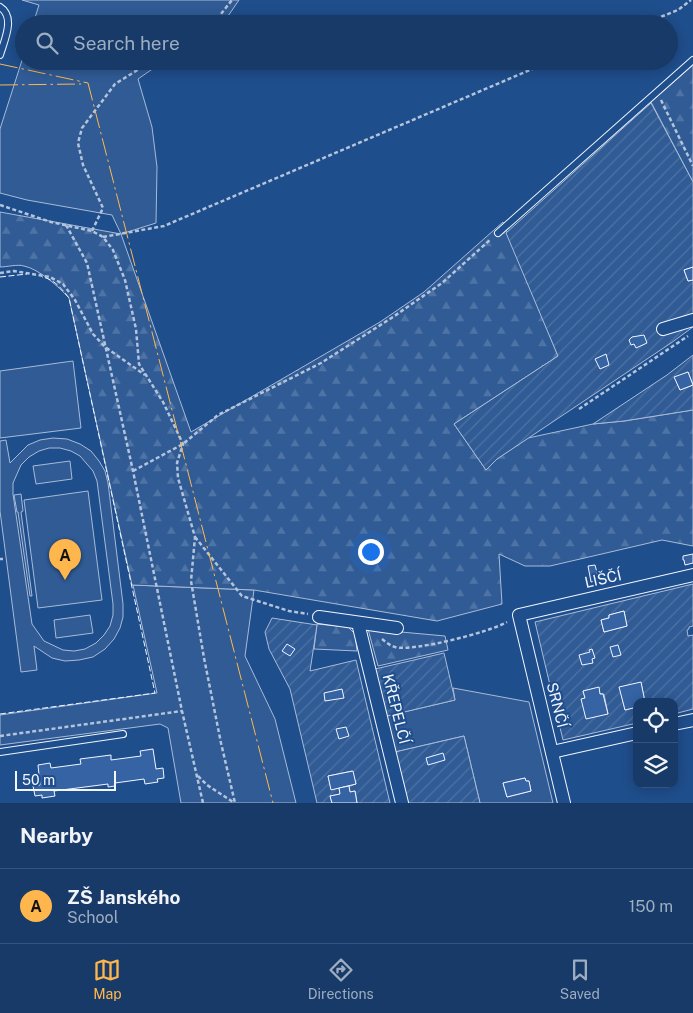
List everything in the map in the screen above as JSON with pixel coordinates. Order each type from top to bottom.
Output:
[{"type":"street","points":[[663,329],[693,320]]},
{"type":"street","name":"LIŠČÍ","points":[[519,615],[693,575]]},
{"type":"street","name":"SRNČÍ","points":[[519,615],[564,803]]},
{"type":"street","points":[[319,616],[397,628]]},
{"type":"street","name":"KŘEPELČÍ","points":[[362,623],[402,803]]},
{"type":"street","points":[[678,723],[693,720]]},
{"type":"street","points":[[552,752],[633,734]]},
{"type":"lane","points":[[0,7],[4,9],[9,21],[0,55]]},
{"type":"lane","points":[[498,233],[693,60]]},
{"type":"lane","points":[[0,752],[123,734]]},
{"type":"path","points":[[221,15],[232,0]]},
{"type":"path","points":[[666,15],[678,10],[690,0]]},
{"type":"path","points":[[92,231],[103,208],[83,165],[78,143],[82,128],[114,84],[137,70]]},
{"type":"path","points":[[103,237],[164,226],[530,70]]},
{"type":"path","points":[[657,92],[693,166]]},
{"type":"path","points":[[0,205],[92,231],[103,237],[113,250],[125,280],[136,329],[139,364],[162,402],[183,444],[177,462],[178,478],[194,537],[192,581],[211,696],[234,803]]},
{"type":"path","points":[[66,225],[87,263],[203,803]]},
{"type":"path","points":[[133,471],[183,444],[218,415],[321,363],[393,317],[442,282],[498,233]]},
{"type":"path","points":[[0,272],[50,277],[63,284],[75,300],[93,334],[105,347],[146,376]]},
{"type":"path","points":[[580,409],[680,343],[693,332]]},
{"type":"path","points":[[194,537],[242,596],[289,611],[319,616]]},
{"type":"path","points":[[362,623],[388,644],[396,648],[410,648],[481,633],[500,626],[519,615]]},
{"type":"path","points":[[0,736],[182,711]]},
{"type":"path","points":[[197,775],[207,785],[234,803]]},
{"type":"shaded area","points":[[22,0],[239,0],[229,15],[36,15],[39,5]]},
{"type":"shaded area","points":[[19,70],[151,70],[138,79],[152,127],[157,167],[156,223],[121,234],[112,215],[27,200],[0,193],[0,129]]},
{"type":"shaded area","points":[[73,361],[81,428],[0,438],[0,371]]},
{"type":"shaded area","points":[[53,438],[67,439],[80,444],[91,451],[105,471],[123,604],[123,617],[114,639],[105,649],[93,657],[65,661],[52,658],[34,646],[37,670],[21,672],[0,511],[0,441],[6,440],[10,463],[28,445],[40,440]],"holes":[[[49,448],[60,448],[80,456],[93,471],[97,481],[113,604],[110,626],[104,635],[96,643],[85,649],[74,651],[63,650],[44,641],[32,624],[13,494],[13,483],[21,465],[29,457]]]},
{"type":"shaded area","points":[[70,461],[72,479],[36,484],[33,466]]},
{"type":"shaded area","points":[[88,491],[102,600],[38,608],[24,500]]},
{"type":"shaded area","points":[[21,494],[23,511],[21,512],[32,596],[30,596],[14,495]]},
{"type":"shaded area","points":[[133,585],[254,590],[245,656],[275,719],[296,803],[181,803],[168,728],[160,724],[0,745],[0,715],[157,693]]},
{"type":"shaded area","points":[[90,615],[93,633],[56,638],[54,620]]},
{"type":"shaded area","points":[[453,688],[529,702],[553,803],[480,803],[464,736],[395,752],[387,716],[455,700]],"holes":[[[525,778],[526,781],[529,781],[531,791],[507,797],[503,783]]]},
{"type":"green space","points":[[693,65],[693,182],[651,102]]},
{"type":"green space","points":[[651,103],[693,182],[693,267],[684,270],[688,281],[693,280],[693,327],[497,459],[486,470],[454,424],[558,356],[506,233]]},
{"type":"green space","points":[[0,212],[121,234],[191,432],[380,322],[424,292],[503,222],[558,356],[454,424],[486,470],[497,459],[528,438],[593,424],[693,410],[693,546],[662,540],[550,566],[525,566],[499,554],[502,604],[437,621],[254,590],[132,585],[69,298],[48,279],[30,268],[18,265],[0,267]]},
{"type":"green space","points":[[693,355],[693,385],[693,410],[593,424],[667,375]],"holes":[[[688,372],[693,385],[680,390],[675,378]]]},
{"type":"green space","points":[[693,584],[693,626],[687,630],[688,636],[693,635],[693,709],[678,713],[678,698],[644,698],[641,683],[620,688],[625,710],[633,708],[633,724],[563,740],[535,622]],"holes":[[[624,611],[627,626],[604,632],[601,620],[609,618],[609,615]],[[598,688],[600,694],[604,694],[608,714],[585,698],[583,691]]]},
{"type":"green space","points":[[272,618],[317,625],[310,671],[356,660],[390,803],[357,803],[355,791],[350,792],[349,786],[356,784],[352,771],[328,776],[331,789],[339,788],[340,794],[330,796],[332,803],[317,803],[290,689],[269,649],[265,632]]},
{"type":"green space","points":[[317,624],[348,627],[355,634],[357,651],[314,649]]},
{"type":"green space","points":[[368,629],[445,636],[448,650],[378,666]]},
{"type":"green space","points":[[444,653],[455,700],[387,716],[375,669]]},
{"type":"green space","points":[[464,736],[480,803],[407,803],[395,752]]},
{"type":"building","points":[[693,267],[693,280],[688,281],[684,270]]},
{"type":"building","points":[[644,335],[647,343],[636,348],[634,344],[631,345],[629,340],[632,337]]},
{"type":"building","points":[[606,354],[609,365],[600,369],[595,359]]},
{"type":"building","points":[[688,372],[693,385],[680,390],[674,377]]},
{"type":"building","points":[[693,554],[693,563],[685,565],[683,556]]},
{"type":"building","points":[[595,565],[599,580],[591,582],[588,566]]},
{"type":"building","points":[[624,611],[627,626],[604,632],[601,620],[609,618],[609,615]]},
{"type":"building","points":[[287,644],[295,649],[290,656],[282,651]]},
{"type":"building","points":[[618,645],[621,655],[613,657],[610,647]]},
{"type":"building","points":[[592,649],[595,658],[592,659],[593,663],[582,665],[579,655],[590,652],[589,650]]},
{"type":"building","points":[[641,682],[644,698],[633,698],[633,708],[625,710],[619,687]]},
{"type":"building","points":[[599,687],[600,694],[603,694],[608,714],[586,719],[581,699],[585,698],[583,691]]},
{"type":"building","points":[[342,689],[344,698],[325,701],[324,693]]},
{"type":"building","points":[[346,727],[349,736],[339,739],[336,729]]},
{"type":"building","points":[[153,749],[156,769],[163,768],[164,778],[157,779],[158,782],[145,784],[144,779],[115,783],[115,786],[108,787],[108,784],[54,791],[55,796],[42,798],[42,795],[35,796],[33,786],[40,785],[38,765],[50,763],[51,768],[81,764],[80,759],[111,755],[111,760],[141,756],[140,751]]},
{"type":"building","points":[[443,753],[445,760],[428,765],[426,758]]},
{"type":"building","points":[[353,771],[356,784],[331,790],[328,776]]},
{"type":"building","points":[[525,778],[526,781],[529,781],[531,791],[507,797],[503,783]]},
{"type":"building","points":[[349,786],[350,792],[355,791],[357,803],[332,803],[330,796],[340,794],[339,788]]},
{"type":"fence","points":[[0,277],[27,274]]},
{"type":"fence","points":[[0,714],[155,693],[69,298],[54,282],[42,277]]},
{"type":"power","points":[[0,64],[15,67]]},
{"type":"power","points":[[28,70],[88,83]]},
{"type":"power","points":[[88,83],[273,803]]},
{"type":"power","points":[[0,85],[81,84]]},
{"type":"place","name":"ZŠ Janského","points":[[65,580]]}]
